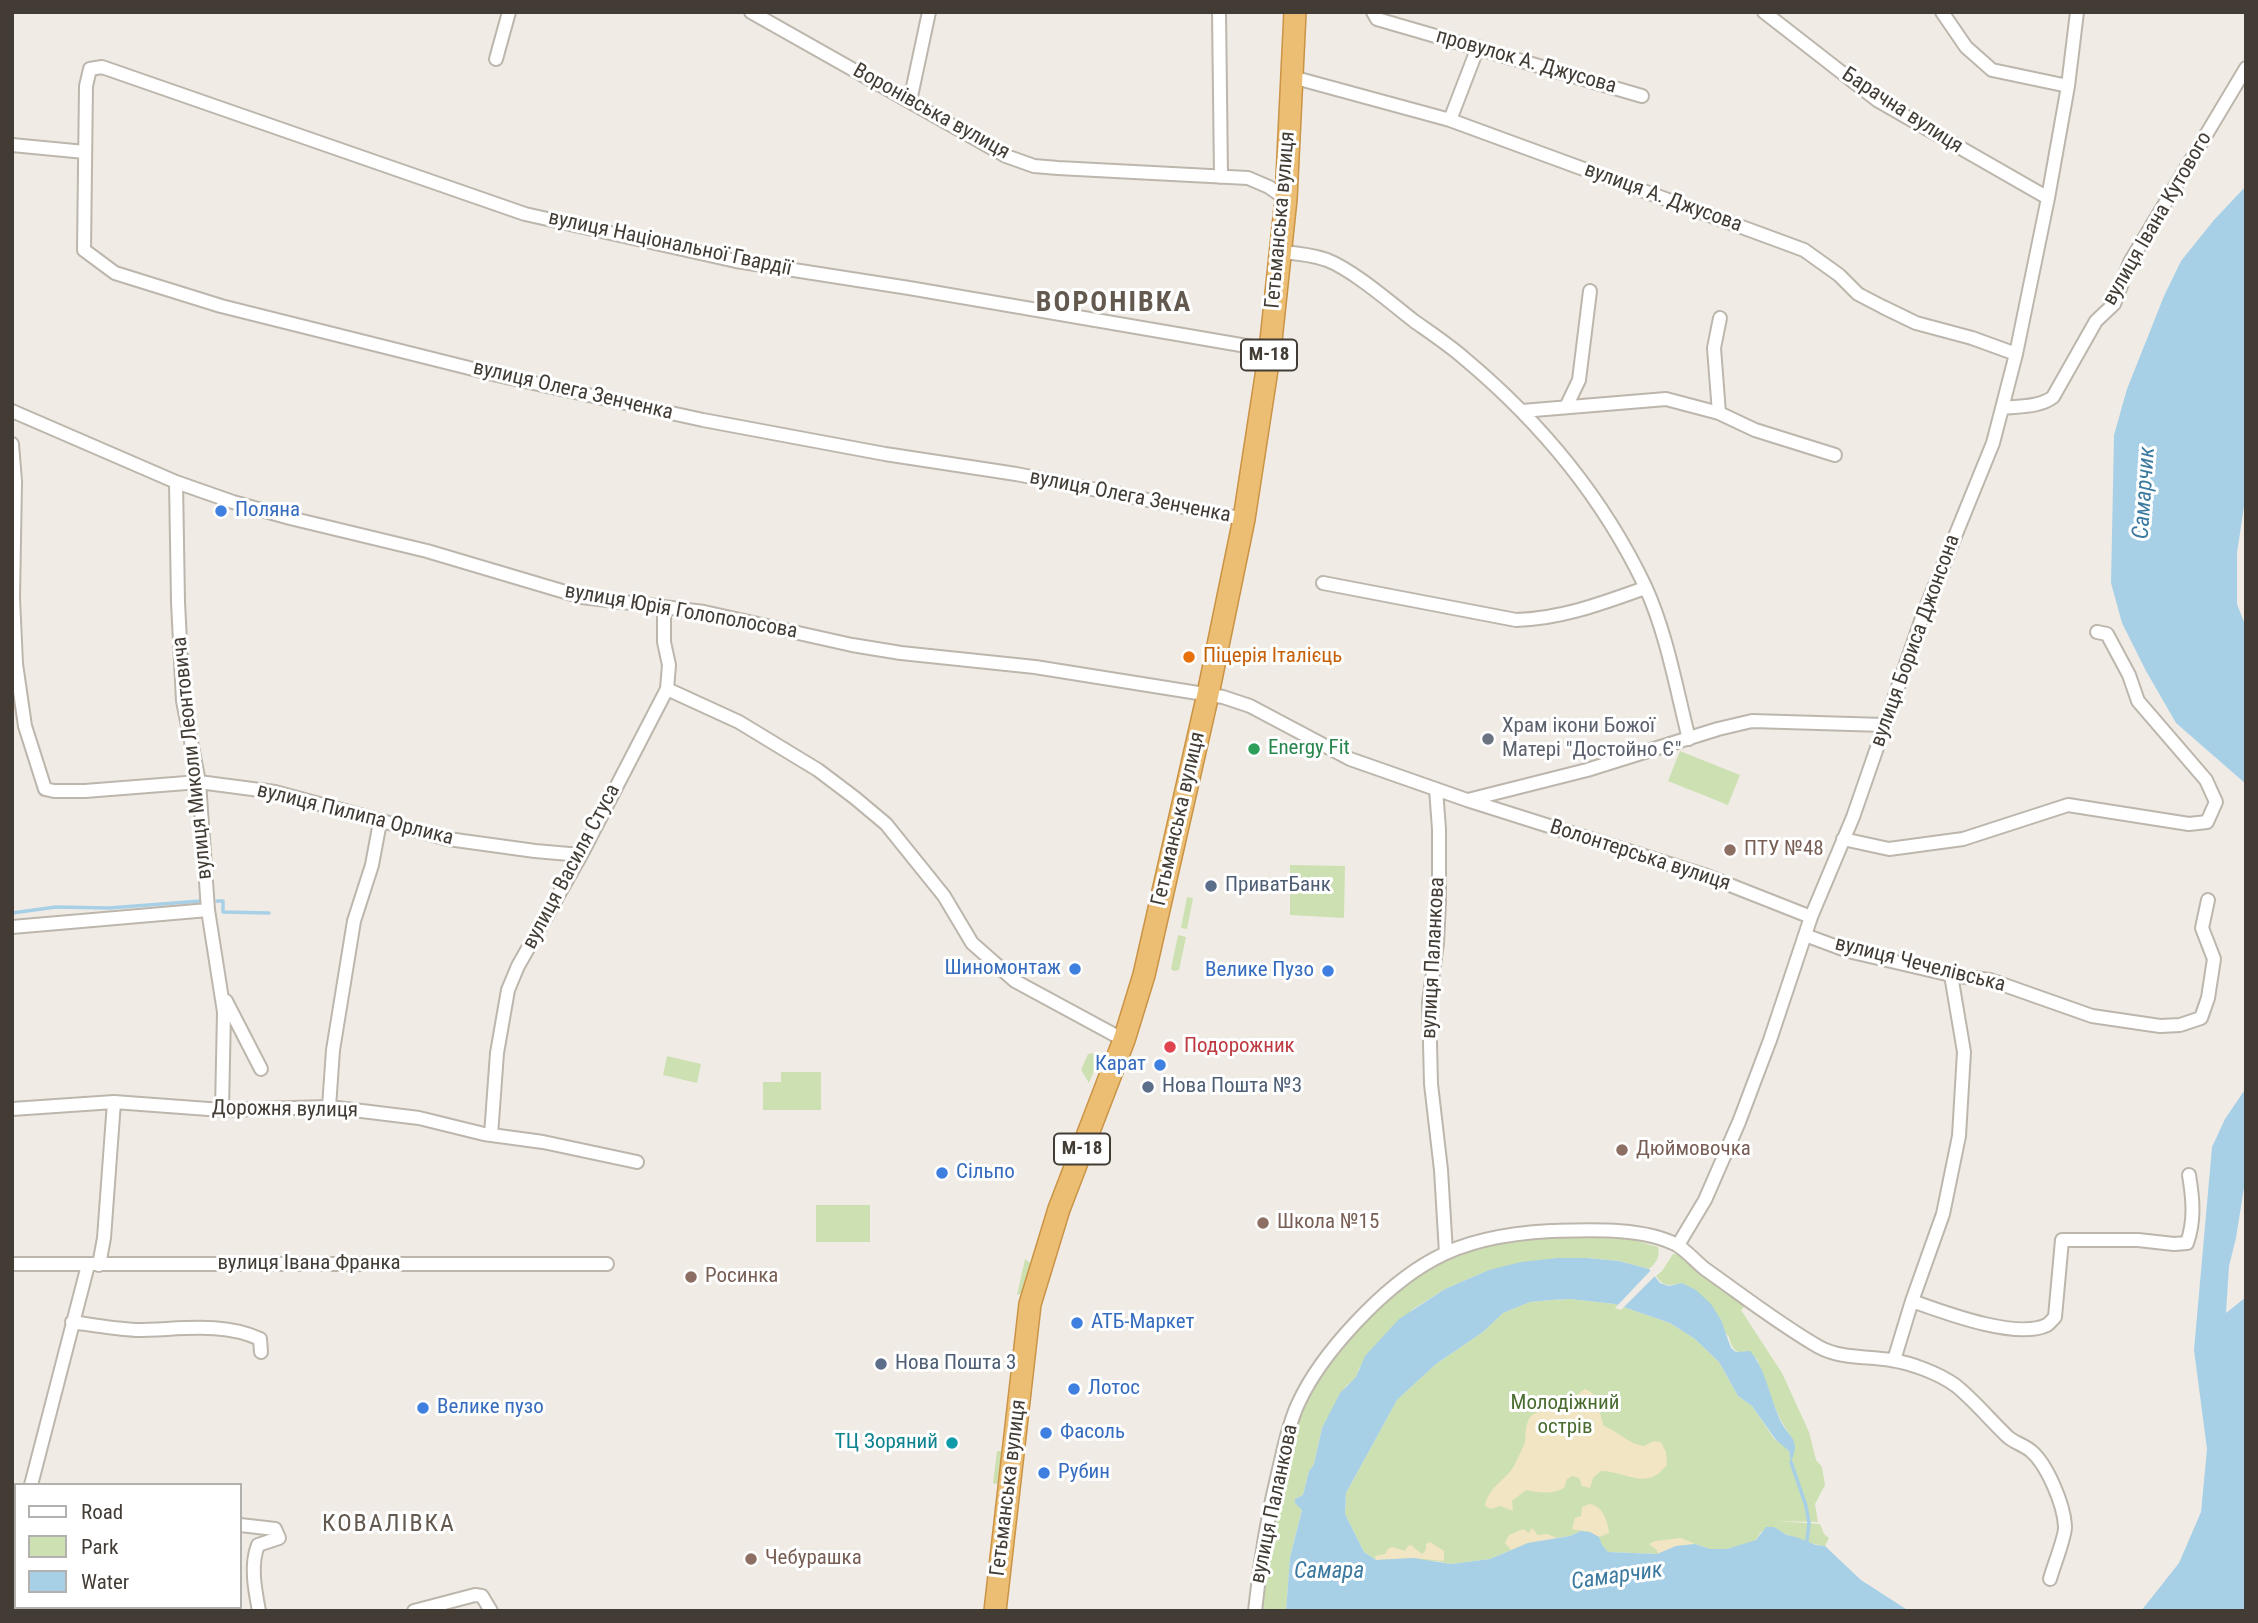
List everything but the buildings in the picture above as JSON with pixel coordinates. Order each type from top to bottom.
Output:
[{"type":"highway","name":"Гетьманська вулиця","points":[[995,1611],[1030,1304],[1059,1209],[1124,1040],[1144,975],[1208,694],[1244,519],[1269,350],[1286,199],[1295,12]]},
{"type":"street","points":[[496,59],[509,12]]},
{"type":"street","name":"Воронівська вулиця","points":[[751,12],[1006,156],[1034,166],[1248,178],[1269,187],[1286,199]]},
{"type":"street","points":[[910,101],[929,12]]},
{"type":"street","points":[[1219,12],[1221,177]]},
{"type":"street","name":"провулок А. Джусова","points":[[1373,12],[1377,19],[1642,96]]},
{"type":"street","name":"Барачна вулиця","points":[[1764,12],[1877,100],[2049,198]]},
{"type":"street","points":[[1942,12],[1966,47],[1992,69],[2067,86]]},
{"type":"street","name":"вулиця Бориса Джонсона","points":[[1678,1245],[1705,1200],[1739,1122],[1811,917],[1853,817],[1923,615],[1993,443],[2016,354],[2049,198],[2077,12]]},
{"type":"street","points":[[1450,120],[1478,47]]},
{"type":"street","name":"вулиця Національної Гвардії","points":[[85,152],[86,86],[90,69],[102,67],[525,214],[736,261],[1269,350]]},
{"type":"street","name":"вулиця Івана Кутового","points":[[2003,408],[2038,404],[2053,397],[2096,321],[2114,304],[2130,262],[2246,68]]},
{"type":"street","name":"вулиця А. Джусова","points":[[1292,77],[1450,120],[1804,250],[1839,275],[1858,294],[1882,307],[1916,323],[1972,338],[2016,354]]},
{"type":"street","points":[[12,145],[85,152]]},
{"type":"street","name":"вулиця Олега Зенченка","points":[[85,152],[84,250],[116,273],[221,306],[497,375],[703,420],[885,454],[1016,474],[1244,519]]},
{"type":"street","points":[[1280,251],[1328,260],[1348,271],[1465,359],[1522,411],[1573,469],[1612,525],[1645,588],[1662,634],[1689,739]]},
{"type":"street","points":[[1566,407],[1579,380],[1590,291]]},
{"type":"street","points":[[1719,413],[1714,348],[1720,318]]},
{"type":"street","points":[[1522,411],[1666,399],[1719,413],[1755,430],[1835,455]]},
{"type":"street","name":"вулиця Юрія Голополосова","points":[[12,411],[176,482],[290,518],[427,551],[582,597],[704,612],[852,645],[901,653],[1035,667],[1208,694]]},
{"type":"street","name":"вулиця Пилипа Орлика","points":[[12,444],[15,481],[13,598],[16,664],[25,726],[45,789],[54,792],[85,792],[199,782],[275,792],[447,839],[581,855]]},
{"type":"street","name":"вулиця Миколи Леонтовича","points":[[176,482],[183,701],[199,782],[208,910],[224,1012],[222,1110]]},
{"type":"street","points":[[1323,583],[1516,620],[1540,620],[1563,615],[1645,588]]},
{"type":"street","name":"вулиця Василя Стуса","points":[[491,1135],[497,1053],[508,990],[518,966],[581,855],[667,690],[669,665],[664,642],[664,607]]},
{"type":"street","points":[[1843,839],[1889,849],[1963,839],[2068,805],[2189,824],[2207,822],[2216,802],[2206,780],[2138,701],[2129,675],[2107,634],[2097,632]]},
{"type":"street","points":[[667,690],[739,722],[818,770],[855,798],[886,824],[944,896],[972,943],[1015,981],[1124,1040]]},
{"type":"street","name":"Волонтерська вулиця","points":[[1208,694],[1250,706],[1350,759],[1467,800],[1707,876],[1811,917]]},
{"type":"street","points":[[1467,800],[1587,770],[1718,729],[1752,722],[1884,725]]},
{"type":"street","name":"вулиця Паланкова","points":[[1436,789],[1439,902],[1429,1002],[1430,1070],[1441,1170],[1446,1253]]},
{"type":"street","points":[[329,1107],[333,1050],[354,921],[372,864],[380,822]]},
{"type":"street","name":"вулиця Чечелівська","points":[[1805,934],[1848,951],[1951,975],[1990,980],[2092,1016],[2160,1026],[2180,1025],[2201,1017],[2208,998],[2214,959],[2202,928],[2208,900]]},
{"type":"street","points":[[12,927],[208,910]]},
{"type":"street","points":[[1894,1360],[1943,1214],[1959,1136],[1964,1052],[1951,975]]},
{"type":"street","name":"вулиця Миколи Леонтовича","points":[[220,991],[261,1069]]},
{"type":"street","points":[[31,1483],[72,1322],[104,1238],[114,1102]]},
{"type":"street","name":"Дорожня вулиця","points":[[12,1109],[114,1102],[222,1110],[329,1107],[419,1118],[491,1135],[543,1142],[637,1162]]},
{"type":"street","points":[[1912,1301],[1978,1323],[2024,1328],[2047,1325],[2055,1317],[2062,1240],[2187,1243],[2193,1227],[2189,1175]]},
{"type":"street","name":"вулиця Паланкова","points":[[1255,1611],[1259,1572],[1275,1486],[1288,1431],[1298,1405],[1311,1379],[1356,1322],[1400,1281],[1446,1253],[1482,1241],[1520,1234],[1577,1230],[1636,1234],[1678,1245]]},
{"type":"street","points":[[1678,1245],[1763,1311],[1828,1352],[1857,1358],[1894,1360],[1914,1366],[1954,1385],[2008,1437],[2031,1450],[2046,1468],[2066,1527],[2050,1579]]},
{"type":"street","name":"вулиця Івана Франка","points":[[12,1264],[607,1264]]},
{"type":"street","points":[[72,1322],[133,1330],[213,1328],[247,1333],[260,1339],[261,1352]]},
{"type":"street","points":[[242,1525],[275,1528],[279,1538],[258,1545],[254,1555],[259,1611]]},
{"type":"street","points":[[414,1611],[475,1595],[482,1596],[489,1606]]},
{"type":"green space","points":[[1680,751],[1740,775],[1728,805],[1668,781]]},
{"type":"green space","points":[[1290,865],[1345,866],[1344,918],[1290,915]]},
{"type":"green space","points":[[1187,897],[1193,898],[1187,929],[1181,928]]},
{"type":"green space","points":[[1178,935],[1186,937],[1179,970],[1174,971],[1171,969]]},
{"type":"green space","points":[[1102,1052],[1089,1083],[1081,1070],[1088,1054]]},
{"type":"green space","points":[[667,1056],[701,1064],[697,1083],[663,1075]]},
{"type":"green space","points":[[781,1072],[821,1072],[821,1110],[763,1110],[763,1082],[781,1082]]},
{"type":"green space","points":[[816,1205],[870,1205],[870,1242],[816,1242]]},
{"type":"green space","points":[[1562,1237],[1630,1239],[1658,1247],[1658,1257],[1649,1269],[1619,1261],[1557,1258],[1489,1270],[1445,1289],[1413,1309],[1359,1368],[1357,1377],[1346,1386],[1322,1428],[1314,1464],[1309,1471],[1303,1495],[1295,1499],[1295,1503],[1302,1509],[1290,1557],[1286,1611],[1260,1611],[1272,1525],[1285,1466],[1303,1410],[1321,1375],[1373,1314],[1403,1287],[1429,1269],[1475,1249]]},
{"type":"green space","name":"Молодіжний острів","points":[[1673,1254],[1681,1254],[1749,1302],[1741,1310],[1782,1373],[1809,1432],[1816,1460],[1822,1467],[1825,1485],[1815,1504],[1818,1522],[1776,1521],[1820,1524],[1829,1538],[1825,1546],[1798,1539],[1774,1527],[1761,1532],[1756,1540],[1747,1545],[1710,1549],[1695,1544],[1658,1554],[1608,1552],[1581,1531],[1570,1536],[1543,1540],[1490,1559],[1451,1564],[1436,1561],[1376,1560],[1364,1552],[1345,1514],[1346,1493],[1397,1400],[1436,1364],[1483,1332],[1503,1313],[1530,1302],[1570,1299],[1615,1304],[1670,1323],[1695,1339],[1719,1362],[1738,1396],[1752,1406],[1775,1440],[1789,1451],[1791,1460],[1792,1438],[1776,1410],[1757,1359],[1735,1350],[1729,1337],[1682,1283],[1667,1285],[1656,1276]]},
{"type":"green space","points":[[1025,1259],[1033,1265],[1024,1293],[1017,1295]]},
{"type":"green space","points":[[997,1451],[1004,1451],[999,1481],[996,1484],[993,1483]]},
{"type":"sand","points":[[1585,1389],[1595,1396],[1604,1426],[1639,1445],[1661,1442],[1666,1452],[1667,1465],[1659,1473],[1643,1479],[1601,1471],[1593,1478],[1590,1488],[1582,1486],[1579,1478],[1572,1476],[1560,1490],[1526,1490],[1512,1501],[1513,1511],[1500,1506],[1491,1509],[1485,1506],[1493,1489],[1514,1466],[1525,1442],[1531,1416],[1561,1405]]},
{"type":"sand","points":[[1589,1504],[1604,1514],[1609,1533],[1599,1537],[1590,1532],[1572,1529],[1575,1518],[1581,1516],[1582,1507]]},
{"type":"sand","points":[[1532,1528],[1538,1535],[1547,1534],[1557,1538],[1528,1543],[1511,1550],[1505,1543],[1509,1535],[1523,1529],[1529,1533]]},
{"type":"sand","points":[[1681,1538],[1695,1544],[1676,1546],[1658,1554],[1649,1544],[1655,1541]]},
{"type":"sand","points":[[1430,1542],[1444,1551],[1444,1561],[1413,1558],[1376,1560],[1375,1556],[1385,1554],[1392,1547],[1405,1551],[1411,1545],[1422,1554],[1426,1550],[1426,1544]]},
{"type":"water","name":"Самарчик","points":[[2246,186],[2246,493],[2237,553],[2237,604],[2246,627],[2246,784],[2176,723],[2122,623],[2111,583],[2114,435],[2127,389],[2181,261]]},
{"type":"water","points":[[2246,1088],[2246,1175],[2229,1266],[2226,1313],[2246,1297],[2246,1611],[2141,1611],[2179,1563],[2201,1512],[2207,1449],[2194,1350],[2212,1147],[2225,1119]]},
{"type":"water","name":"Самара","points":[[1557,1258],[1619,1261],[1649,1269],[1660,1283],[1669,1286],[1682,1283],[1696,1290],[1711,1304],[1721,1320],[1731,1348],[1736,1352],[1750,1351],[1756,1359],[1779,1418],[1794,1443],[1791,1462],[1789,1451],[1776,1440],[1752,1406],[1738,1396],[1719,1362],[1695,1339],[1670,1323],[1615,1304],[1570,1299],[1530,1302],[1503,1313],[1483,1332],[1436,1364],[1397,1400],[1346,1493],[1345,1514],[1364,1552],[1376,1560],[1413,1558],[1451,1564],[1490,1559],[1528,1543],[1570,1536],[1581,1531],[1599,1537],[1608,1552],[1657,1554],[1676,1546],[1695,1544],[1710,1549],[1727,1549],[1756,1540],[1766,1527],[1774,1527],[1787,1535],[1825,1546],[1861,1580],[1909,1611],[1286,1611],[1290,1557],[1302,1510],[1295,1503],[1295,1499],[1303,1495],[1309,1471],[1314,1464],[1322,1428],[1340,1393],[1356,1377],[1365,1356],[1399,1319],[1445,1289],[1489,1270],[1521,1262]]},
{"type":"pier","points":[[1653,1268],[1658,1273],[1621,1310],[1615,1308]]},
{"type":"waterway","points":[[12,913],[56,907],[109,908],[201,901]]},
{"type":"waterway","points":[[217,901],[223,901],[223,912],[269,913]]},
{"type":"waterway","points":[[1791,1462],[1806,1506],[1809,1523],[1807,1541]]},
{"type":"place","name":"Поляна","points":[[221,511]]},
{"type":"place","name":"Піцерія Італієць","points":[[1189,657]]},
{"type":"place","name":"Храм ікони Божої Матері \"Достойно Є\"","points":[[1488,739]]},
{"type":"place","name":"Energy Fit","points":[[1254,749]]},
{"type":"place","name":"ПТУ №48","points":[[1730,850]]},
{"type":"place","name":"ПриватБанк","points":[[1211,886]]},
{"type":"place","name":"Шиномонтаж","points":[[1075,969]]},
{"type":"place","name":"Велике Пузо","points":[[1328,971]]},
{"type":"place","name":"Подорожник","points":[[1170,1047]]},
{"type":"place","name":"Карат","points":[[1160,1065]]},
{"type":"place","name":"Нова Пошта №3","points":[[1148,1087]]},
{"type":"place","name":"Дюймовочка","points":[[1622,1150]]},
{"type":"place","name":"Сільпо","points":[[942,1173]]},
{"type":"place","name":"Школа №15","points":[[1263,1223]]},
{"type":"place","name":"Росинка","points":[[691,1277]]},
{"type":"place","name":"АТБ-Маркет","points":[[1077,1323]]},
{"type":"place","name":"Нова Пошта 3","points":[[881,1364]]},
{"type":"place","name":"Лотос","points":[[1074,1389]]},
{"type":"place","name":"Велике пузо","points":[[423,1408]]},
{"type":"place","name":"Фасоль","points":[[1046,1433]]},
{"type":"place","name":"ТЦ Зоряний","points":[[952,1443]]},
{"type":"place","name":"Рубин","points":[[1044,1473]]},
{"type":"place","name":"Чебурашка","points":[[751,1559]]},
{"type":"district","name":"ВОРОНІВКА","points":[[1114,304]]},
{"type":"district","name":"КОВАЛІВКА","points":[[389,1525]]}]
